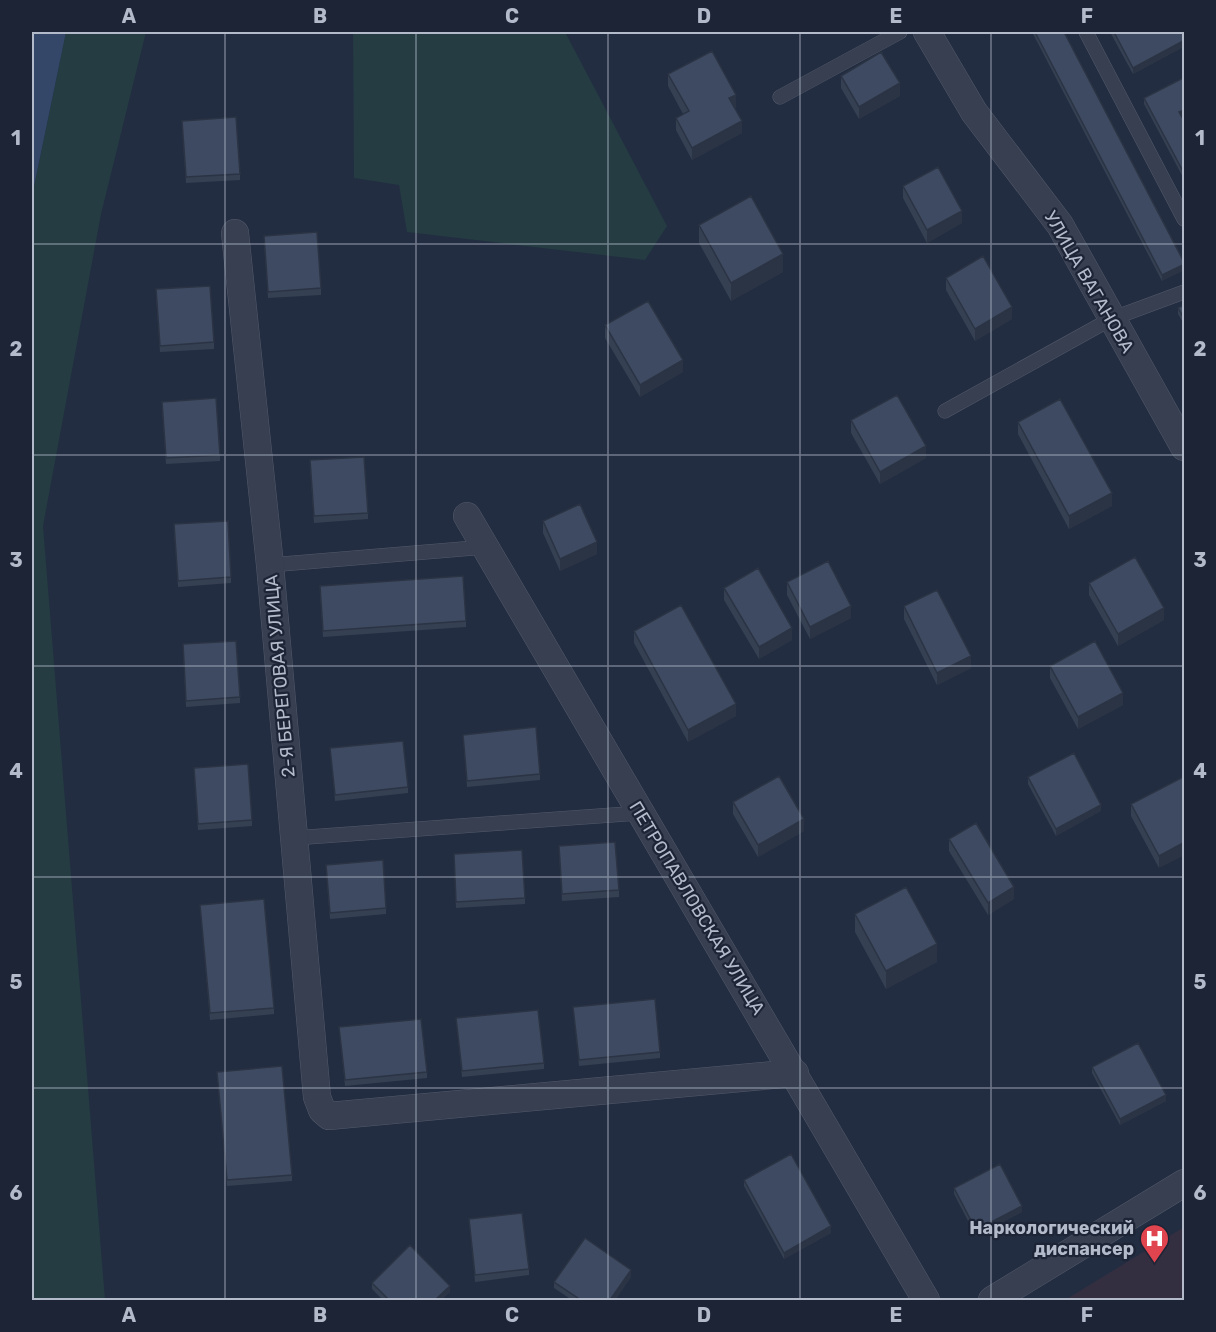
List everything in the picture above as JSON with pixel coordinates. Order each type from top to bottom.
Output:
[{"type":"street","name":"УЛИЦА ВАГАНОВА","points":[[927,32],[974,112],[1060,225],[1185,447]]},
{"type":"street","name":"2-Я БЕРЕГОВАЯ УЛИЦА","points":[[235,233],[270,565],[317,1097],[322,1110],[329,1116],[795,1073]]},
{"type":"street","name":"ПЕТРОПАВЛОВСКАЯ УЛИЦА","points":[[467,516],[926,1300]]},
{"type":"street","points":[[992,1300],[1185,1183]]},
{"type":"lane","points":[[780,97],[900,32]]},
{"type":"lane","points":[[1086,32],[1185,219]]},
{"type":"lane","points":[[945,411],[1111,319],[1185,292]]},
{"type":"lane","points":[[270,565],[486,547]]},
{"type":"lane","points":[[294,838],[640,813]]},
{"type":"shaded area","name":"Наркологический диспансер","points":[[1184,1227],[1184,1300],[1065,1300]]},
{"type":"green space","points":[[66,32],[146,32],[101,214],[43,526],[105,1300],[32,1300],[32,196]]},
{"type":"green space","points":[[353,32],[565,32],[667,226],[645,260],[407,232],[399,185],[354,178]]},
{"type":"water","points":[[32,32],[66,32],[32,196]]},
{"type":"building","points":[[1035,32],[1064,32],[1185,264],[1162,275]]},
{"type":"building","points":[[1114,32],[1185,32],[1185,40],[1133,68]]},
{"type":"building","points":[[712,51],[736,95],[729,98],[742,121],[692,148],[676,118],[689,111],[668,74]]},
{"type":"building","points":[[881,52],[900,83],[859,107],[841,76]]},
{"type":"building","points":[[1185,77],[1185,110],[1179,112],[1185,122],[1185,175],[1144,98]]},
{"type":"building","points":[[236,117],[240,174],[186,177],[182,121]]},
{"type":"building","points":[[938,167],[962,211],[927,230],[903,186]]},
{"type":"building","points":[[751,196],[783,254],[731,283],[699,225]]},
{"type":"building","points":[[317,232],[321,288],[268,292],[264,236]]},
{"type":"building","points":[[983,256],[1012,307],[975,329],[946,278]]},
{"type":"building","points":[[210,286],[214,342],[160,346],[156,289]]},
{"type":"building","points":[[648,301],[683,360],[640,385],[605,325]]},
{"type":"building","points":[[1185,304],[1185,320],[1178,308]]},
{"type":"building","points":[[897,395],[926,446],[880,472],[851,420]]},
{"type":"building","points":[[216,398],[220,455],[166,458],[162,402]]},
{"type":"building","points":[[1060,399],[1112,493],[1069,516],[1018,422]]},
{"type":"building","points":[[364,457],[368,513],[314,516],[310,460]]},
{"type":"building","points":[[580,504],[597,542],[560,559],[543,521]]},
{"type":"building","points":[[228,521],[231,577],[178,581],[174,524]]},
{"type":"building","points":[[1135,557],[1164,608],[1118,634],[1089,583]]},
{"type":"building","points":[[828,561],[851,606],[810,627],[787,582]]},
{"type":"building","points":[[758,568],[792,628],[759,647],[724,588]]},
{"type":"building","points":[[463,576],[466,621],[323,631],[320,586]]},
{"type":"building","points":[[937,590],[971,656],[937,673],[904,606]]},
{"type":"building","points":[[681,605],[736,704],[688,730],[634,631]]},
{"type":"building","points":[[236,641],[240,697],[186,701],[183,644]]},
{"type":"building","points":[[1095,641],[1123,693],[1078,717],[1050,666]]},
{"type":"building","points":[[536,727],[540,774],[467,781],[463,735]]},
{"type":"building","points":[[403,741],[408,787],[335,795],[330,748]]},
{"type":"building","points":[[1074,753],[1101,805],[1056,829],[1028,777]]},
{"type":"building","points":[[248,764],[252,820],[198,824],[194,768]]},
{"type":"building","points":[[779,776],[804,819],[758,845],[733,802]]},
{"type":"building","points":[[1185,776],[1185,842],[1159,856],[1131,804]]},
{"type":"building","points":[[976,823],[1014,887],[988,903],[949,839]]},
{"type":"building","points":[[615,842],[619,890],[562,894],[559,846]]},
{"type":"building","points":[[522,850],[525,898],[456,902],[454,854]]},
{"type":"building","points":[[383,860],[386,908],[330,913],[326,865]]},
{"type":"building","points":[[906,887],[937,944],[886,971],[855,914]]},
{"type":"building","points":[[264,899],[274,1008],[210,1013],[200,905]]},
{"type":"building","points":[[655,999],[660,1052],[579,1060],[573,1007]]},
{"type":"building","points":[[538,1010],[544,1063],[462,1071],[456,1018]]},
{"type":"building","points":[[421,1019],[427,1072],[345,1080],[339,1027]]},
{"type":"building","points":[[1138,1043],[1166,1095],[1120,1119],[1092,1067]]},
{"type":"building","points":[[282,1066],[292,1175],[227,1180],[217,1072]]},
{"type":"building","points":[[791,1154],[831,1226],[784,1253],[744,1180]]},
{"type":"building","points":[[1000,1164],[1022,1206],[976,1230],[954,1188]]},
{"type":"building","points":[[522,1213],[529,1269],[475,1275],[469,1219]]},
{"type":"building","points":[[585,1238],[631,1270],[610,1300],[581,1300],[554,1282]]},
{"type":"building","points":[[410,1245],[450,1286],[435,1300],[389,1300],[372,1283]]},
{"type":"place","name":"Наркологический диспансер","points":[[1155,1264]]}]
